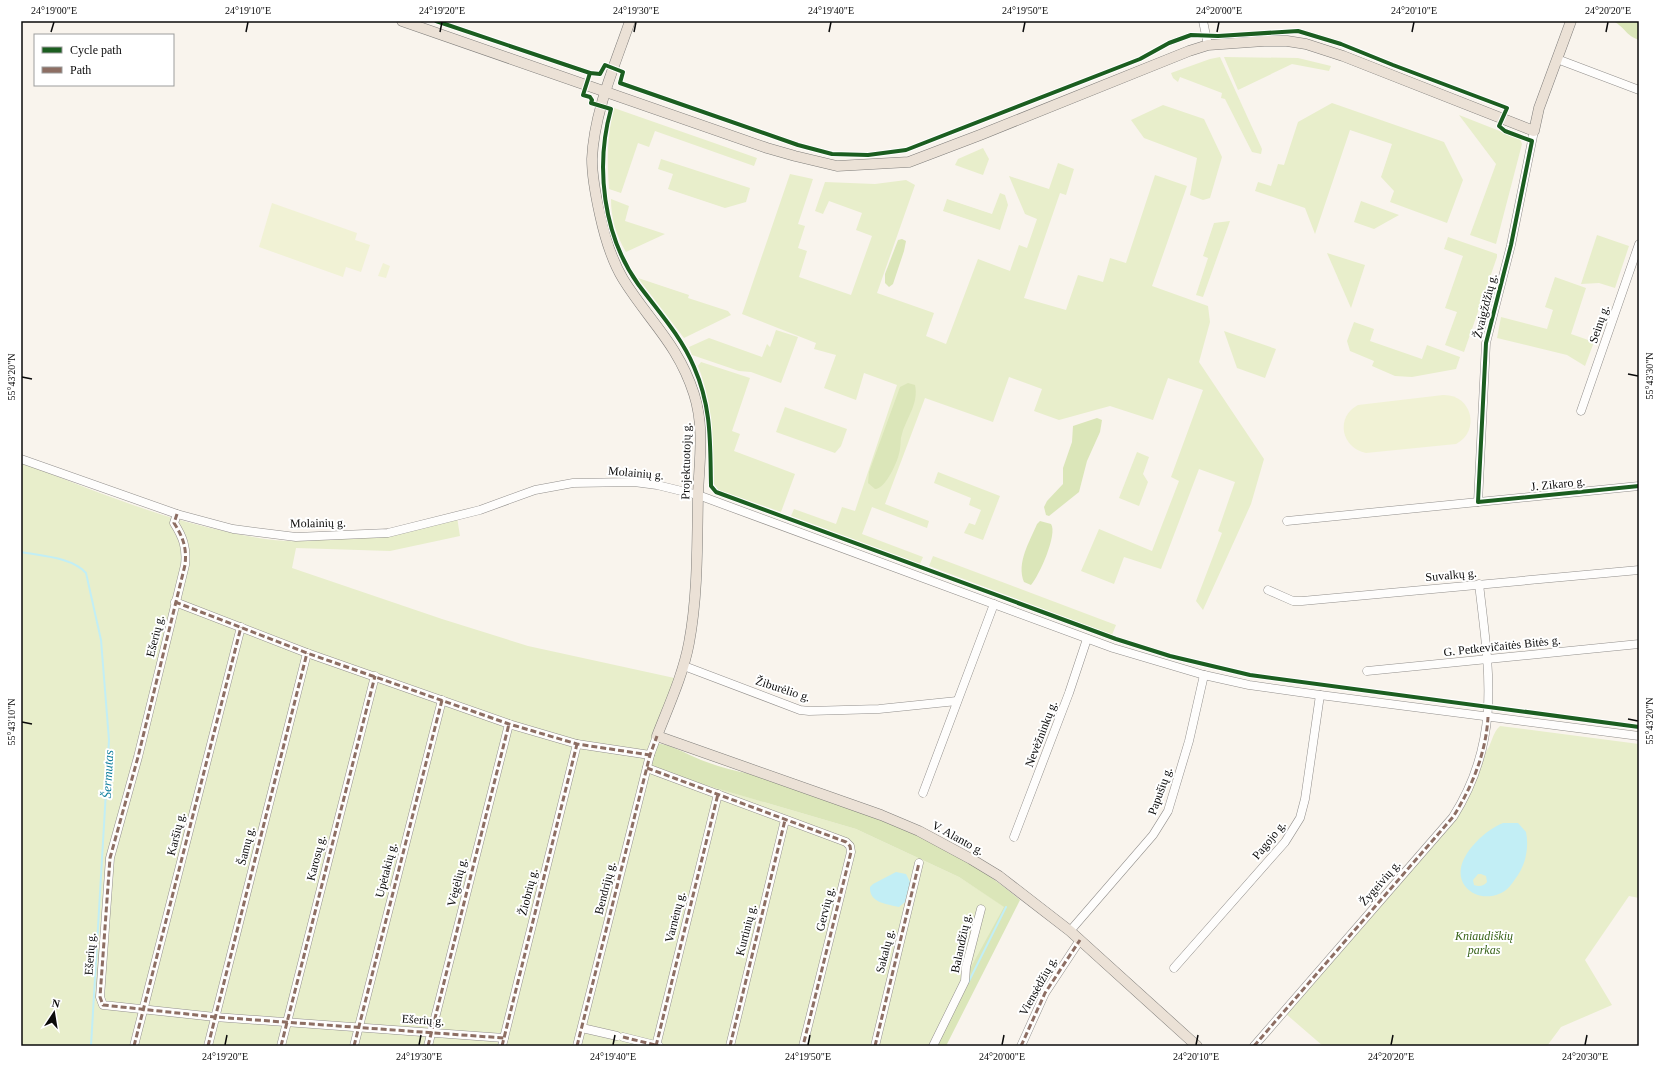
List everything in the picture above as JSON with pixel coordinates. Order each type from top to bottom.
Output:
[{"type":"main road","points":[[402,21],[767,148],[808,160],[836,166],[895,164],[909,162],[973,138],[1189,51],[1208,45],[1280,40],[1306,44],[1342,56],[1534,131]]},
{"type":"main road","name":"Projektuotojų g.","points":[[630,21],[598,123],[592,159],[595,194],[605,238],[614,261],[624,279],[666,337],[686,371],[695,396],[700,421],[697,552],[693,614],[684,666],[657,736]]},
{"type":"main road","name":"Žvaigždžių g.","points":[[1534,131],[1539,108],[1571,21]]},
{"type":"main road","name":"V. Alanto g.","points":[[657,736],[881,815],[919,831],[999,876],[1070,931],[1197,1046]]},
{"type":"street","points":[[1203,21],[1208,45]]},
{"type":"street","points":[[1557,59],[1639,90]]},
{"type":"street","name":"Žvaigždžių g.","points":[[1478,502],[1486,343],[1511,245],[1534,131]]},
{"type":"street","name":"Seinų g.","points":[[1581,411],[1639,244]]},
{"type":"street","name":"Molainių g.","points":[[21,459],[177,514],[256,533],[296,537],[388,533],[480,510],[535,490],[573,483],[634,482],[657,485],[698,495],[1087,638],[1145,658],[1204,675],[1249,685],[1320,695],[1639,736]]},
{"type":"street","name":"J. Zikaro g.","points":[[1287,521],[1639,486]]},
{"type":"street","name":"Ešerių g.","points":[[177,514],[174,523],[184,542],[186,553],[185,565],[138,757],[110,858],[101,972],[100,996],[103,1006],[215,1017],[432,1033],[503,1042]]},
{"type":"street","name":"Suvalkų g.","points":[[1268,590],[1293,601],[1302,601],[1639,570]]},
{"type":"street","name":"Žygeivių g.","points":[[1254,1046],[1453,817],[1466,795],[1476,774],[1486,736],[1488,717],[1488,659],[1479,584]]},
{"type":"street","points":[[175,602],[307,653],[509,724],[577,744],[650,755]]},
{"type":"street","points":[[923,793],[994,604]]},
{"type":"street","name":"Karšių g.","points":[[134,1046],[242,627]]},
{"type":"street","name":"Nevėžninkų g.","points":[[1014,837],[1069,693],[1087,638]]},
{"type":"street","name":"G. Petkevičaitės Bitės g.","points":[[1367,671],[1639,644]]},
{"type":"street","name":"Šamų g.","points":[[208,1046],[307,653]]},
{"type":"street","name":"Žiburėlio g.","points":[[684,666],[800,710],[878,709],[957,701]]},
{"type":"street","name":"Papušių g.","points":[[1070,931],[1153,835],[1168,811],[1189,741],[1204,675]]},
{"type":"street","name":"Karosų g.","points":[[281,1046],[375,676]]},
{"type":"street","name":"Pagojo g.","points":[[1174,968],[1285,842],[1295,828],[1305,799],[1320,695]]},
{"type":"street","name":"Upėtakių g.","points":[[354,1046],[442,700]]},
{"type":"street","name":"Vėgėlių g.","points":[[428,1046],[509,724]]},
{"type":"street","name":"Bendrijų g.","points":[[577,1046],[648,768],[650,755],[657,736]]},
{"type":"street","name":"Žiobrių g.","points":[[503,1042],[577,744]]},
{"type":"street","name":"Gervių g.","points":[[648,768],[846,842],[850,846],[851,852],[803,1046]]},
{"type":"street","name":"Varnėnų g.","points":[[657,1046],[718,794]]},
{"type":"street","name":"Kurtinių g.","points":[[730,1046],[785,820]]},
{"type":"street","name":"Sakalų g.","points":[[875,1046],[919,863]]},
{"type":"street","name":"Balandžių g.","points":[[933,1046],[965,982],[966,967],[981,909]]},
{"type":"street","name":"Viensėdžių g.","points":[[1021,1046],[1045,993],[1080,940]]},
{"type":"street","points":[[582,1028],[657,1046]]},
{"type":"green space","points":[[1613,21],[1639,21],[1639,40],[1631,36],[1621,26]]},
{"type":"green space","points":[[1220,57],[1262,149],[1261,154],[1252,152],[1225,99],[1221,98],[1222,93],[1180,77],[1178,82],[1173,78],[1171,73],[1210,59]]},
{"type":"green space","points":[[1224,57],[1298,58],[1331,66],[1329,71],[1292,64],[1238,90]]},
{"type":"green space","points":[[1332,103],[1444,142],[1463,180],[1447,223],[1390,202],[1394,191],[1381,177],[1392,144],[1350,130],[1315,234],[1305,208],[1255,191],[1258,182],[1271,186],[1278,164],[1284,165],[1298,122]]},
{"type":"green space","points":[[1163,105],[1204,119],[1222,157],[1210,198],[1203,200],[1190,195],[1197,158],[1144,138],[1131,120]]},
{"type":"green space","points":[[614,108],[757,158],[754,166],[655,131],[649,147],[638,143],[621,193],[609,189],[608,148]]},
{"type":"green space","points":[[1459,115],[1520,139],[1522,144],[1496,244],[1470,235],[1496,164]]},
{"type":"green space","points":[[983,148],[989,159],[983,175],[955,165],[958,159]]},
{"type":"green space","points":[[661,159],[750,188],[746,202],[725,208],[668,189],[673,174],[658,169]]},
{"type":"green space","points":[[1058,163],[1074,169],[1066,195],[1060,193],[1024,298],[1066,310],[1078,275],[1103,282],[1110,258],[1126,263],[1155,175],[1187,186],[1152,286],[1208,306],[1210,322],[1199,362],[1264,459],[1251,504],[1203,610],[1196,601],[1222,533],[1218,531],[1235,482],[1199,469],[1161,569],[1124,557],[1114,584],[1081,571],[1099,529],[1152,551],[1179,481],[1171,477],[1203,390],[1168,378],[1153,420],[1110,406],[1059,420],[1034,411],[1042,389],[1009,377],[993,422],[925,398],[885,504],[929,521],[927,528],[872,507],[862,534],[923,557],[920,564],[791,516],[794,509],[836,524],[842,507],[855,511],[897,385],[864,373],[856,400],[824,388],[836,355],[814,349],[816,343],[742,314],[790,174],[813,179],[798,224],[805,226],[798,248],[807,251],[799,277],[851,295],[872,236],[856,230],[862,213],[829,201],[823,214],[815,211],[825,182],[875,184],[906,180],[915,185],[877,293],[934,313],[926,336],[946,344],[978,259],[1010,271],[1019,245],[1027,248],[1037,219],[1025,214],[1009,176],[1049,189]]},
{"type":"green space","points":[[1000,193],[1005,195],[1008,205],[1000,230],[943,211],[947,199],[992,214]]},
{"type":"green space","points":[[611,199],[629,206],[625,221],[665,234],[626,252],[615,227]]},
{"type":"green space","points":[[1361,201],[1399,215],[1374,229],[1354,222]]},
{"type":"green space","points":[[272,203],[357,233],[355,240],[370,245],[361,272],[346,267],[343,277],[259,247]]},
{"type":"green space","points":[[1230,221],[1203,297],[1196,295],[1208,258],[1203,256],[1214,223]]},
{"type":"green space","points":[[1597,235],[1629,246],[1615,288],[1599,283],[1581,284]]},
{"type":"green space","points":[[1448,237],[1497,254],[1464,352],[1445,345],[1457,312],[1445,308],[1463,256],[1444,249]]},
{"type":"green space","points":[[902,239],[906,241],[904,251],[893,284],[889,287],[885,283],[885,274],[898,240]]},
{"type":"green space","points":[[1327,253],[1365,265],[1351,308]]},
{"type":"green space","points":[[383,263],[390,266],[386,278],[378,276]]},
{"type":"green space","points":[[1555,277],[1586,288],[1571,334],[1594,342],[1585,366],[1567,355],[1497,338],[1501,317],[1547,329],[1553,310],[1545,307]]},
{"type":"green space","points":[[638,278],[689,295],[688,298],[728,311],[731,315],[684,338]]},
{"type":"green space","points":[[1354,322],[1374,329],[1370,341],[1422,359],[1427,345],[1460,357],[1456,369],[1412,377],[1395,376],[1372,366],[1374,361],[1350,351],[1347,341]]},
{"type":"green space","points":[[776,330],[798,337],[781,383],[751,372],[739,371],[692,355],[689,347],[709,338],[762,357],[767,344],[770,347]]},
{"type":"green space","points":[[1224,331],[1276,349],[1265,378],[1237,368]]},
{"type":"green space","points":[[701,362],[750,378],[732,431],[740,434],[734,451],[795,474],[781,512],[718,490],[714,484],[710,410],[698,366]]},
{"type":"green space","points":[[908,383],[915,385],[916,392],[912,410],[901,436],[899,454],[895,466],[887,479],[879,488],[875,489],[868,483],[869,472],[900,387]]},
{"type":"green space","points":[[1443,395],[1453,396],[1461,400],[1470,414],[1471,423],[1469,431],[1464,438],[1456,444],[1366,453],[1358,450],[1346,439],[1344,424],[1346,417],[1351,410],[1358,405]]},
{"type":"green space","points":[[785,407],[847,429],[841,446],[835,453],[776,432]]},
{"type":"green space","points":[[1097,418],[1102,420],[1100,432],[1087,461],[1079,492],[1049,516],[1046,515],[1044,507],[1047,501],[1063,484],[1063,468],[1072,442],[1073,426]]},
{"type":"green space","points":[[1137,452],[1149,457],[1143,474],[1148,482],[1139,506],[1119,498]]},
{"type":"green space","points":[[21,462],[97,492],[175,519],[201,526],[267,539],[306,541],[307,537],[388,533],[457,517],[460,536],[390,551],[296,548],[292,568],[442,619],[528,646],[679,679],[648,768],[856,829],[959,877],[1005,907],[932,1038],[931,1046],[21,1046]]},
{"type":"green space","points":[[938,472],[1000,496],[983,540],[964,533],[969,523],[975,525],[981,510],[969,505],[971,498],[934,483]]},
{"type":"green space","points":[[1040,521],[1051,524],[1052,536],[1047,555],[1031,585],[1024,582],[1022,567],[1025,552],[1037,524]]},
{"type":"green space","points":[[933,556],[1116,625],[1112,635],[929,566]]},
{"type":"green space","name":"Kniaudiškių parkas","points":[[1500,726],[1639,744],[1639,898],[1629,896],[1585,960],[1612,1005],[1561,1027],[1547,1046],[1323,1046],[1286,1014],[1455,819],[1494,735]]},
{"type":"green space","points":[[655,743],[673,747],[701,760],[732,770],[751,774],[857,811],[892,825],[959,857],[991,877],[1020,900],[946,1046],[931,1046],[932,1038],[1004,907],[959,877],[856,829],[647,768]]},
{"type":"water","points":[[1503,823],[1518,823],[1526,832],[1527,843],[1525,860],[1518,875],[1506,890],[1496,895],[1479,895],[1469,890],[1465,886],[1461,877],[1461,867],[1470,848],[1495,827]],"holes":[[[1478,874],[1486,876],[1487,882],[1481,886],[1474,885],[1473,880]]]},
{"type":"water","points":[[896,872],[906,874],[910,882],[905,902],[899,907],[884,904],[876,900],[870,892],[870,887],[873,884]]},
{"type":"waterway","name":"Šermutas","points":[[21,552],[65,560],[86,573],[101,640],[109,740],[91,1046]]},
{"type":"waterway","points":[[968,983],[1006,907]]},
{"type":"marked path","points":[[177,514],[174,523],[184,543],[185,565],[138,757],[110,858],[100,997],[103,1005],[215,1017],[504,1038]]},
{"type":"marked path","points":[[175,602],[307,653],[509,724],[577,744],[650,755]]},
{"type":"marked path","points":[[134,1046],[241,627]]},
{"type":"marked path","points":[[208,1046],[307,653]]},
{"type":"marked path","points":[[281,1046],[375,676]]},
{"type":"marked path","points":[[354,1046],[442,700]]},
{"type":"marked path","points":[[1254,1046],[1453,817],[1460,806],[1477,769],[1487,730],[1488,717]]},
{"type":"marked path","points":[[428,1046],[509,724]]},
{"type":"marked path","points":[[577,1046],[650,755],[657,736]]},
{"type":"marked path","points":[[502,1046],[577,744]]},
{"type":"marked path","points":[[647,768],[846,842],[850,846],[851,852],[803,1046]]},
{"type":"marked path","points":[[656,1046],[718,794]]},
{"type":"marked path","points":[[730,1046],[785,820]]},
{"type":"marked path","points":[[875,1046],[919,863]]},
{"type":"marked path","points":[[1021,1046],[1045,993],[1080,940]]},
{"type":"marked path","points":[[623,1037],[659,1046]]},
{"type":"cycle path","points":[[436,21],[590,73],[600,74],[605,65],[623,72],[620,83],[798,145],[832,154],[868,155],[906,150],[1140,59],[1169,43],[1191,35],[1218,36],[1298,31],[1341,44],[1507,108],[1499,126],[1505,131],[1532,141],[1511,245],[1486,343],[1478,502],[1639,486]]},
{"type":"cycle path","points":[[590,73],[583,95],[590,97],[592,100],[591,103],[611,109],[606,131],[603,176],[605,200],[610,222],[626,265],[638,284],[683,345],[700,382],[709,426],[711,486],[716,492],[1116,639],[1170,656],[1250,675],[1639,727]]}]
